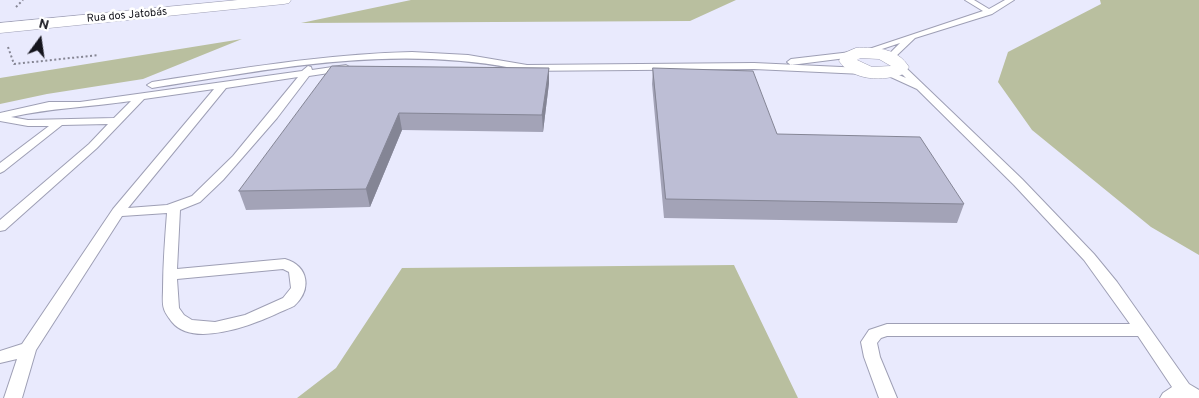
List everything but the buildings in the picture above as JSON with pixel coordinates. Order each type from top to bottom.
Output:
[{"type":"street","name":"Rua dos Jatobás","points":[[0,28],[284,0]]},
{"type":"street","points":[[857,54],[893,66],[863,71],[850,64],[848,58],[857,54]]},
{"type":"lane","points":[[969,0],[988,12]]},
{"type":"lane","points":[[754,66],[857,54],[988,12],[1010,0]]},
{"type":"lane","points":[[893,66],[915,34]]},
{"type":"lane","points":[[0,117],[41,107],[82,101],[223,85],[353,56],[452,56],[526,68]]},
{"type":"lane","points":[[467,68],[754,66],[863,71]]},
{"type":"lane","points":[[893,66],[925,90],[1089,257],[1112,286],[1142,330],[1183,395]]},
{"type":"lane","points":[[893,66],[925,90]]},
{"type":"lane","points":[[118,212],[148,213],[174,208],[198,198],[212,186],[309,67]]},
{"type":"lane","points":[[0,169],[60,123],[82,101],[151,85],[309,67],[360,68]]},
{"type":"lane","points":[[0,227],[93,146],[151,85]]},
{"type":"lane","points":[[13,398],[28,350],[118,212],[223,85]]},
{"type":"lane","points":[[0,117],[28,123],[116,121]]},
{"type":"lane","points":[[170,275],[285,264],[295,269],[298,277],[298,289],[288,302],[249,320],[215,328],[189,326],[178,319],[171,308],[170,275],[174,208]]},
{"type":"lane","points":[[888,398],[874,364],[869,342],[875,334],[887,330],[1142,330]]},
{"type":"lane","points":[[0,357],[28,350]]},
{"type":"green space","points":[[411,0],[736,0],[690,21],[301,23]]},
{"type":"green space","points":[[1100,0],[1199,0],[1199,255],[1151,227],[1032,130],[998,82],[1008,52],[1101,4]]},
{"type":"green space","points":[[242,39],[143,79],[47,94],[0,104],[0,78]]},
{"type":"green space","points":[[734,265],[798,398],[297,398],[336,368],[402,268]]}]
